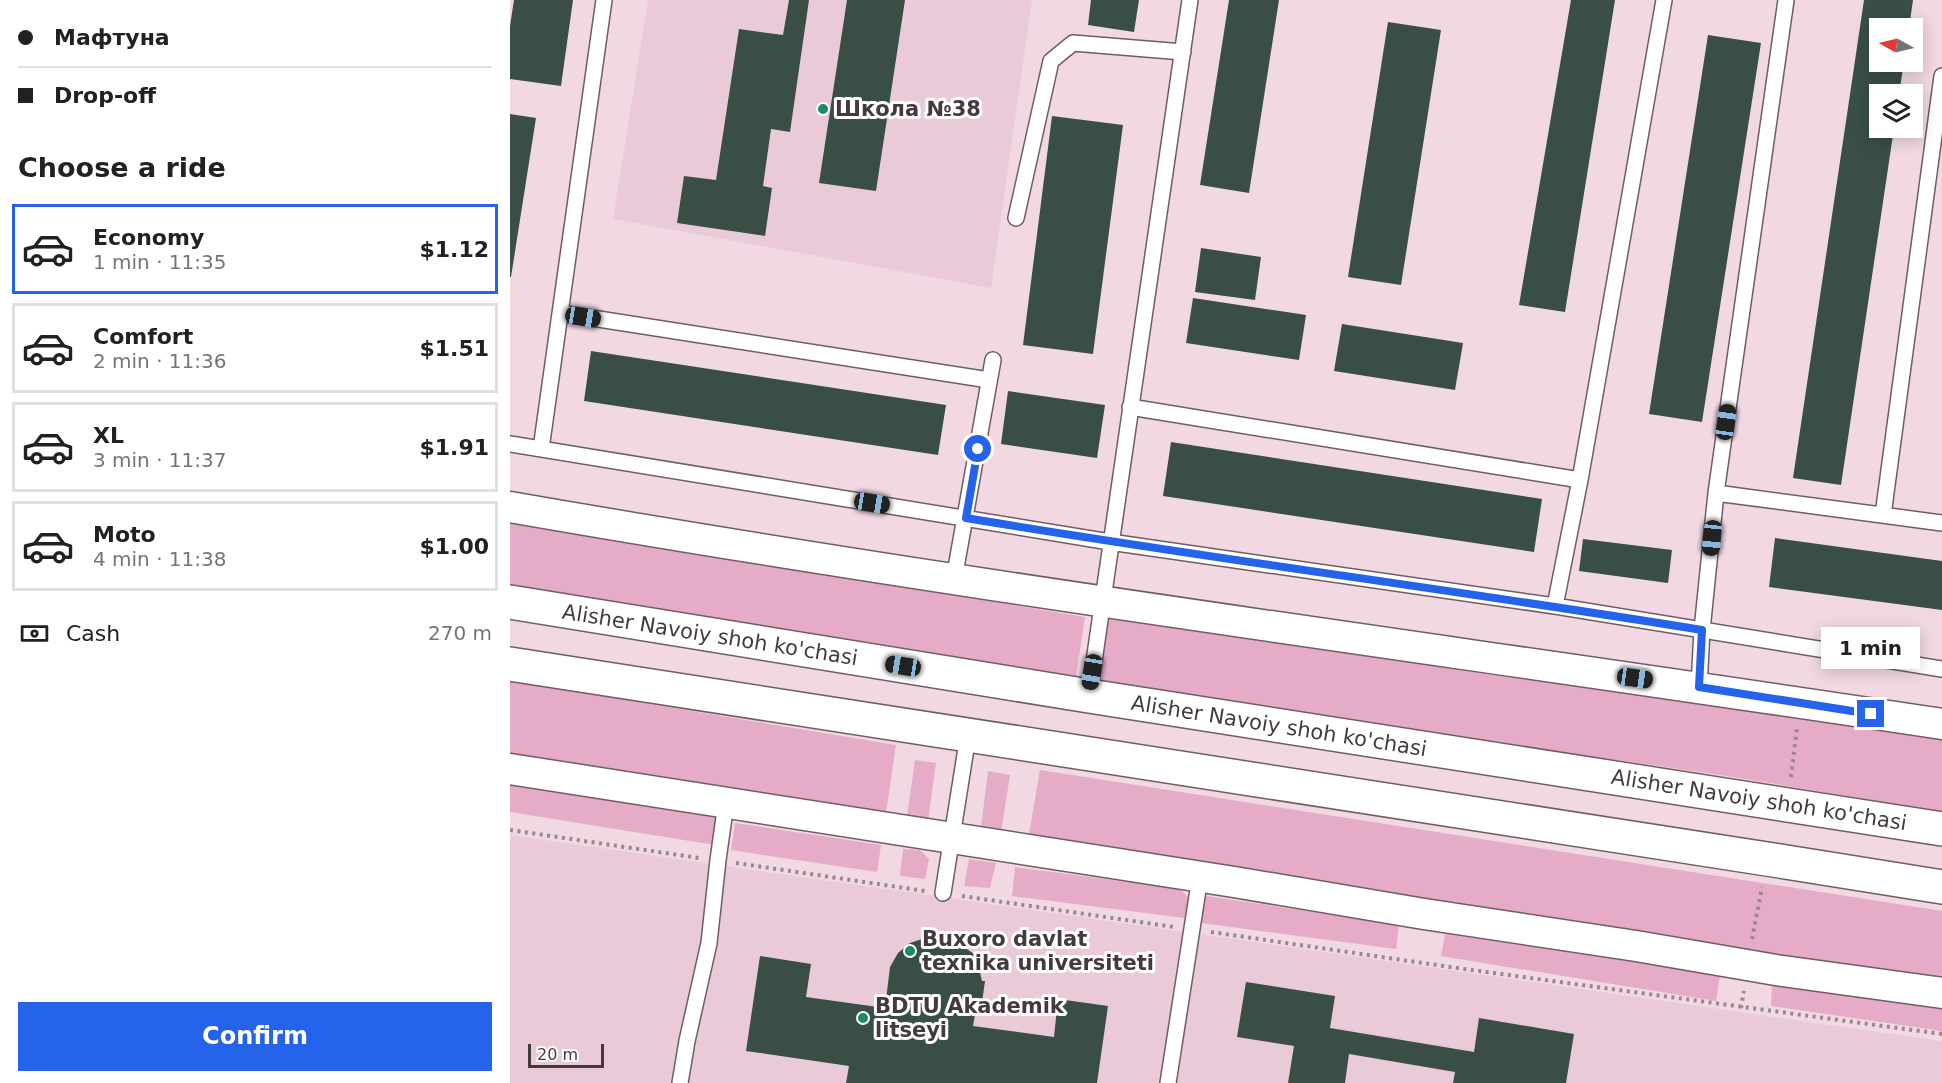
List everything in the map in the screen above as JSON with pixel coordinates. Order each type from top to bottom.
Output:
[{"type":"main road","name":"Alisher Navoiy shoh ko'chasi","points":[[510,602],[1089,696],[1942,829]]},
{"type":"main road","points":[[510,664],[1942,887]]},
{"type":"street","points":[[510,507],[691,538],[1104,602],[1942,724]]},
{"type":"street","points":[[510,769],[1748,965],[1942,993]]},
{"type":"lane","points":[[541,449],[604,0]]},
{"type":"lane","points":[[1089,696],[1190,0]]},
{"type":"lane","points":[[1555,606],[1580,480],[1664,0]]},
{"type":"lane","points":[[1699,687],[1702,630],[1716,493],[1786,0]]},
{"type":"lane","points":[[1016,218],[1051,61],[1073,42],[1183,52]]},
{"type":"lane","points":[[1883,515],[1942,76]]},
{"type":"lane","points":[[560,313],[989,380]]},
{"type":"lane","points":[[954,579],[993,360]]},
{"type":"lane","points":[[1130,407],[1580,480]]},
{"type":"lane","points":[[510,444],[1110,542],[1555,606],[1942,669]]},
{"type":"lane","points":[[1716,493],[1942,523]]},
{"type":"lane","points":[[943,893],[968,736]]},
{"type":"lane","points":[[680,1083],[709,943],[726,803]]},
{"type":"lane","points":[[1168,1083],[1200,877]]},
{"type":"path","points":[[1789,805],[1800,703]]},
{"type":"path","points":[[510,830],[1193,930],[1741,1008],[1942,1034]]},
{"type":"path","points":[[1741,1008],[1762,883],[1782,874],[1786,862]]},
{"type":"shaded area","name":"Школа №38","points":[[648,0],[1032,0],[991,288],[613,219]]},
{"type":"shaded area","points":[[510,523],[1085,617],[1076,677],[510,587]]},
{"type":"shaded area","points":[[1107,617],[1942,736],[1942,812],[1727,776],[1098,684]]},
{"type":"shaded area","points":[[510,681],[896,745],[886,813],[510,754]]},
{"type":"shaded area","points":[[915,760],[936,763],[927,828],[906,824]]},
{"type":"shaded area","points":[[1040,770],[1942,911],[1942,982],[1318,885],[1029,834]]},
{"type":"shaded area","points":[[988,771],[1010,775],[1000,839],[980,836]]},
{"type":"shaded area","points":[[510,782],[721,814],[715,845],[510,812]]},
{"type":"shaded area","points":[[735,823],[881,845],[877,872],[731,850]]},
{"type":"shaded area","name":"Buxoro davlat texnika universiteti","points":[[510,835],[1942,1041],[1942,1083],[510,1083]]},
{"type":"shaded area","points":[[903,849],[920,850],[929,859],[925,879],[900,876]]},
{"type":"shaded area","points":[[969,859],[996,863],[990,888],[964,886]]},
{"type":"shaded area","points":[[1015,867],[1180,889],[1188,897],[1185,918],[1012,896]]},
{"type":"shaded area","points":[[1200,895],[1399,925],[1396,949],[1194,922]]},
{"type":"shaded area","points":[[1445,934],[1720,975],[1716,1001],[1441,956]]},
{"type":"shaded area","points":[[1772,983],[1942,1009],[1942,1031],[1771,1006]]},
{"type":"building","points":[[514,0],[573,0],[561,86],[510,79],[510,26]]},
{"type":"building","points":[[789,0],[809,0],[790,132],[771,129],[763,186],[772,188],[765,236],[677,223],[684,176],[716,180],[739,29],[783,35]]},
{"type":"building","points":[[847,0],[905,0],[876,191],[819,183]]},
{"type":"building","points":[[1091,0],[1139,0],[1134,32],[1088,25]]},
{"type":"building","points":[[1229,0],[1279,0],[1249,193],[1200,185]]},
{"type":"building","points":[[1571,0],[1615,0],[1565,312],[1519,305]]},
{"type":"building","points":[[1864,0],[1913,0],[1910,18],[1869,18],[1869,72],[1902,72],[1901,84],[1869,84],[1869,138],[1893,138],[1841,485],[1793,478]]},
{"type":"building","points":[[1388,22],[1441,30],[1401,285],[1348,277]]},
{"type":"building","points":[[1708,35],[1761,43],[1702,422],[1649,414]]},
{"type":"building","points":[[510,114],[536,118],[511,277],[510,277]]},
{"type":"building","points":[[1052,116],[1123,125],[1093,354],[1023,345]]},
{"type":"building","points":[[1201,248],[1261,257],[1255,300],[1195,292]]},
{"type":"building","points":[[1193,298],[1306,315],[1299,360],[1186,343]]},
{"type":"building","points":[[1342,324],[1463,343],[1455,390],[1334,371]]},
{"type":"building","points":[[591,351],[946,405],[938,455],[584,401]]},
{"type":"building","points":[[1008,391],[1105,405],[1097,458],[1001,444]]},
{"type":"building","points":[[1171,442],[1542,499],[1534,552],[1163,496]]},
{"type":"building","points":[[1775,538],[1942,561],[1942,610],[1769,587]]},
{"type":"building","points":[[1583,539],[1672,550],[1668,583],[1579,571]]},
{"type":"building","name":"BDTU Akademik litseyi","points":[[925,938],[955,941],[974,954],[982,981],[985,981],[981,1010],[976,1009],[973,1026],[1054,1037],[1058,999],[1108,1006],[1097,1083],[846,1083],[849,1066],[746,1051],[760,956],[811,964],[806,997],[885,1008],[890,967],[898,953],[910,943]]},
{"type":"building","points":[[1246,982],[1335,996],[1330,1028],[1474,1052],[1479,1018],[1574,1034],[1566,1083],[1453,1083],[1455,1072],[1349,1054],[1345,1083],[1288,1083],[1294,1046],[1237,1037]]},
{"type":"place","name":"Школа №38","points":[[823,109]]},
{"type":"place","name":"Buxoro davlat texnika universiteti","points":[[910,951]]},
{"type":"place","name":"BDTU Akademik litseyi","points":[[863,1018]]},
{"type":"route","points":[[978,449],[966,518],[1110,542],[1555,606],[1702,630],[1699,687],[1871,714]]}]
